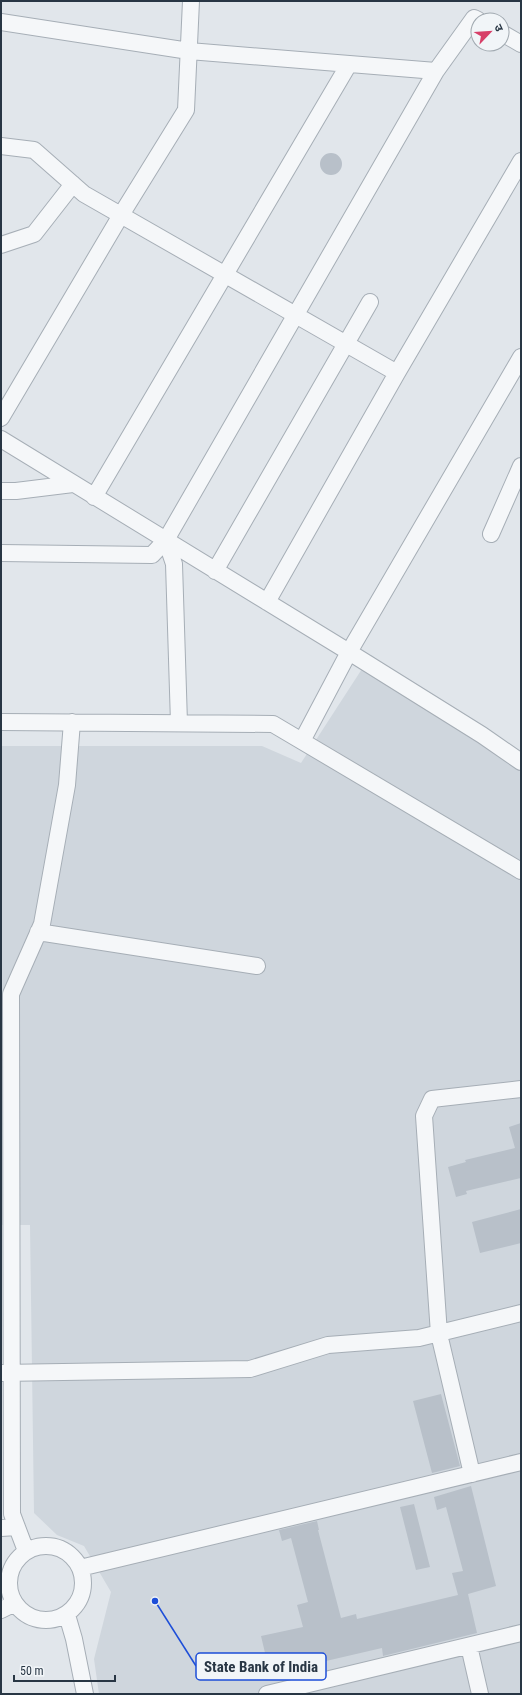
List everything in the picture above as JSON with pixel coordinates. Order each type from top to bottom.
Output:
[{"type":"street","points":[[1,418],[121,215],[186,110],[191,1]]},
{"type":"street","points":[[1,22],[189,51],[436,71]]},
{"type":"street","points":[[1,553],[152,555],[166,540],[436,71],[470,24]]},
{"type":"street","points":[[510,38],[521,44]]},
{"type":"street","points":[[94,497],[349,64]]},
{"type":"street","points":[[1,146],[34,150],[84,194],[396,373]]},
{"type":"street","points":[[267,602],[396,373],[521,161]]},
{"type":"street","points":[[1,245],[5,245],[34,234],[73,184]]},
{"type":"street","points":[[215,571],[370,302]]},
{"type":"street","points":[[302,741],[349,652],[521,358]]},
{"type":"street","points":[[1,439],[349,652],[482,735],[521,762]]},
{"type":"street","points":[[491,534],[521,466]]},
{"type":"street","points":[[1,491],[16,491],[73,484]]},
{"type":"street","points":[[166,540],[174,564],[179,723]]},
{"type":"street","points":[[1,722],[273,724],[521,871]]},
{"type":"street","points":[[26,1551],[12,1514],[6,1373],[6,1237],[11,994],[42,924],[67,785],[72,722]]},
{"type":"street","points":[[38,932],[257,966]]},
{"type":"street","points":[[472,1474],[439,1334],[424,1116],[432,1099],[521,1089]]},
{"type":"street","points":[[6,1373],[250,1369],[328,1345],[419,1338],[521,1313]]},
{"type":"street","points":[[80,1568],[521,1462]]},
{"type":"street","points":[[1,1528],[17,1527]]},
{"type":"street","points":[[37,1546],[54,1546],[69,1553],[78,1562],[84,1578],[83,1591],[79,1602],[67,1615],[54,1620],[39,1620],[8,1607],[10,1575],[13,1565],[26,1551],[37,1546]]},
{"type":"street","points":[[67,1615],[86,1694]]},
{"type":"street","points":[[267,1694],[521,1633]]},
{"type":"street","points":[[469,1646],[480,1694]]},
{"type":"shaded area","points":[[371,655],[521,767],[521,1694],[99,1694],[94,1659],[111,1592],[84,1546],[57,1535],[34,1513],[30,1225],[1,1225],[1,746],[262,746],[301,763]]},
{"type":"building","points":[[327,153],[335,153],[342,160],[342,168],[335,175],[327,175],[320,168],[320,160]]},
{"type":"building","points":[[521,1123],[521,1178],[466,1191],[467,1194],[456,1197],[448,1167],[466,1162],[465,1160],[515,1148],[509,1127]]},
{"type":"building","points":[[521,1209],[521,1243],[480,1253],[472,1222]]},
{"type":"building","points":[[441,1394],[460,1466],[432,1473],[413,1401]]},
{"type":"building","points":[[471,1486],[496,1586],[468,1594],[477,1633],[383,1656],[382,1648],[270,1674],[261,1636],[303,1627],[297,1605],[308,1602],[291,1538],[282,1541],[279,1530],[317,1521],[341,1618],[356,1614],[357,1619],[458,1595],[452,1573],[463,1571],[446,1507],[437,1510],[434,1497]]},
{"type":"building","points":[[414,1504],[430,1567],[416,1570],[400,1507]]},
{"type":"place","name":"State Bank of India","points":[[155,1601]]}]
